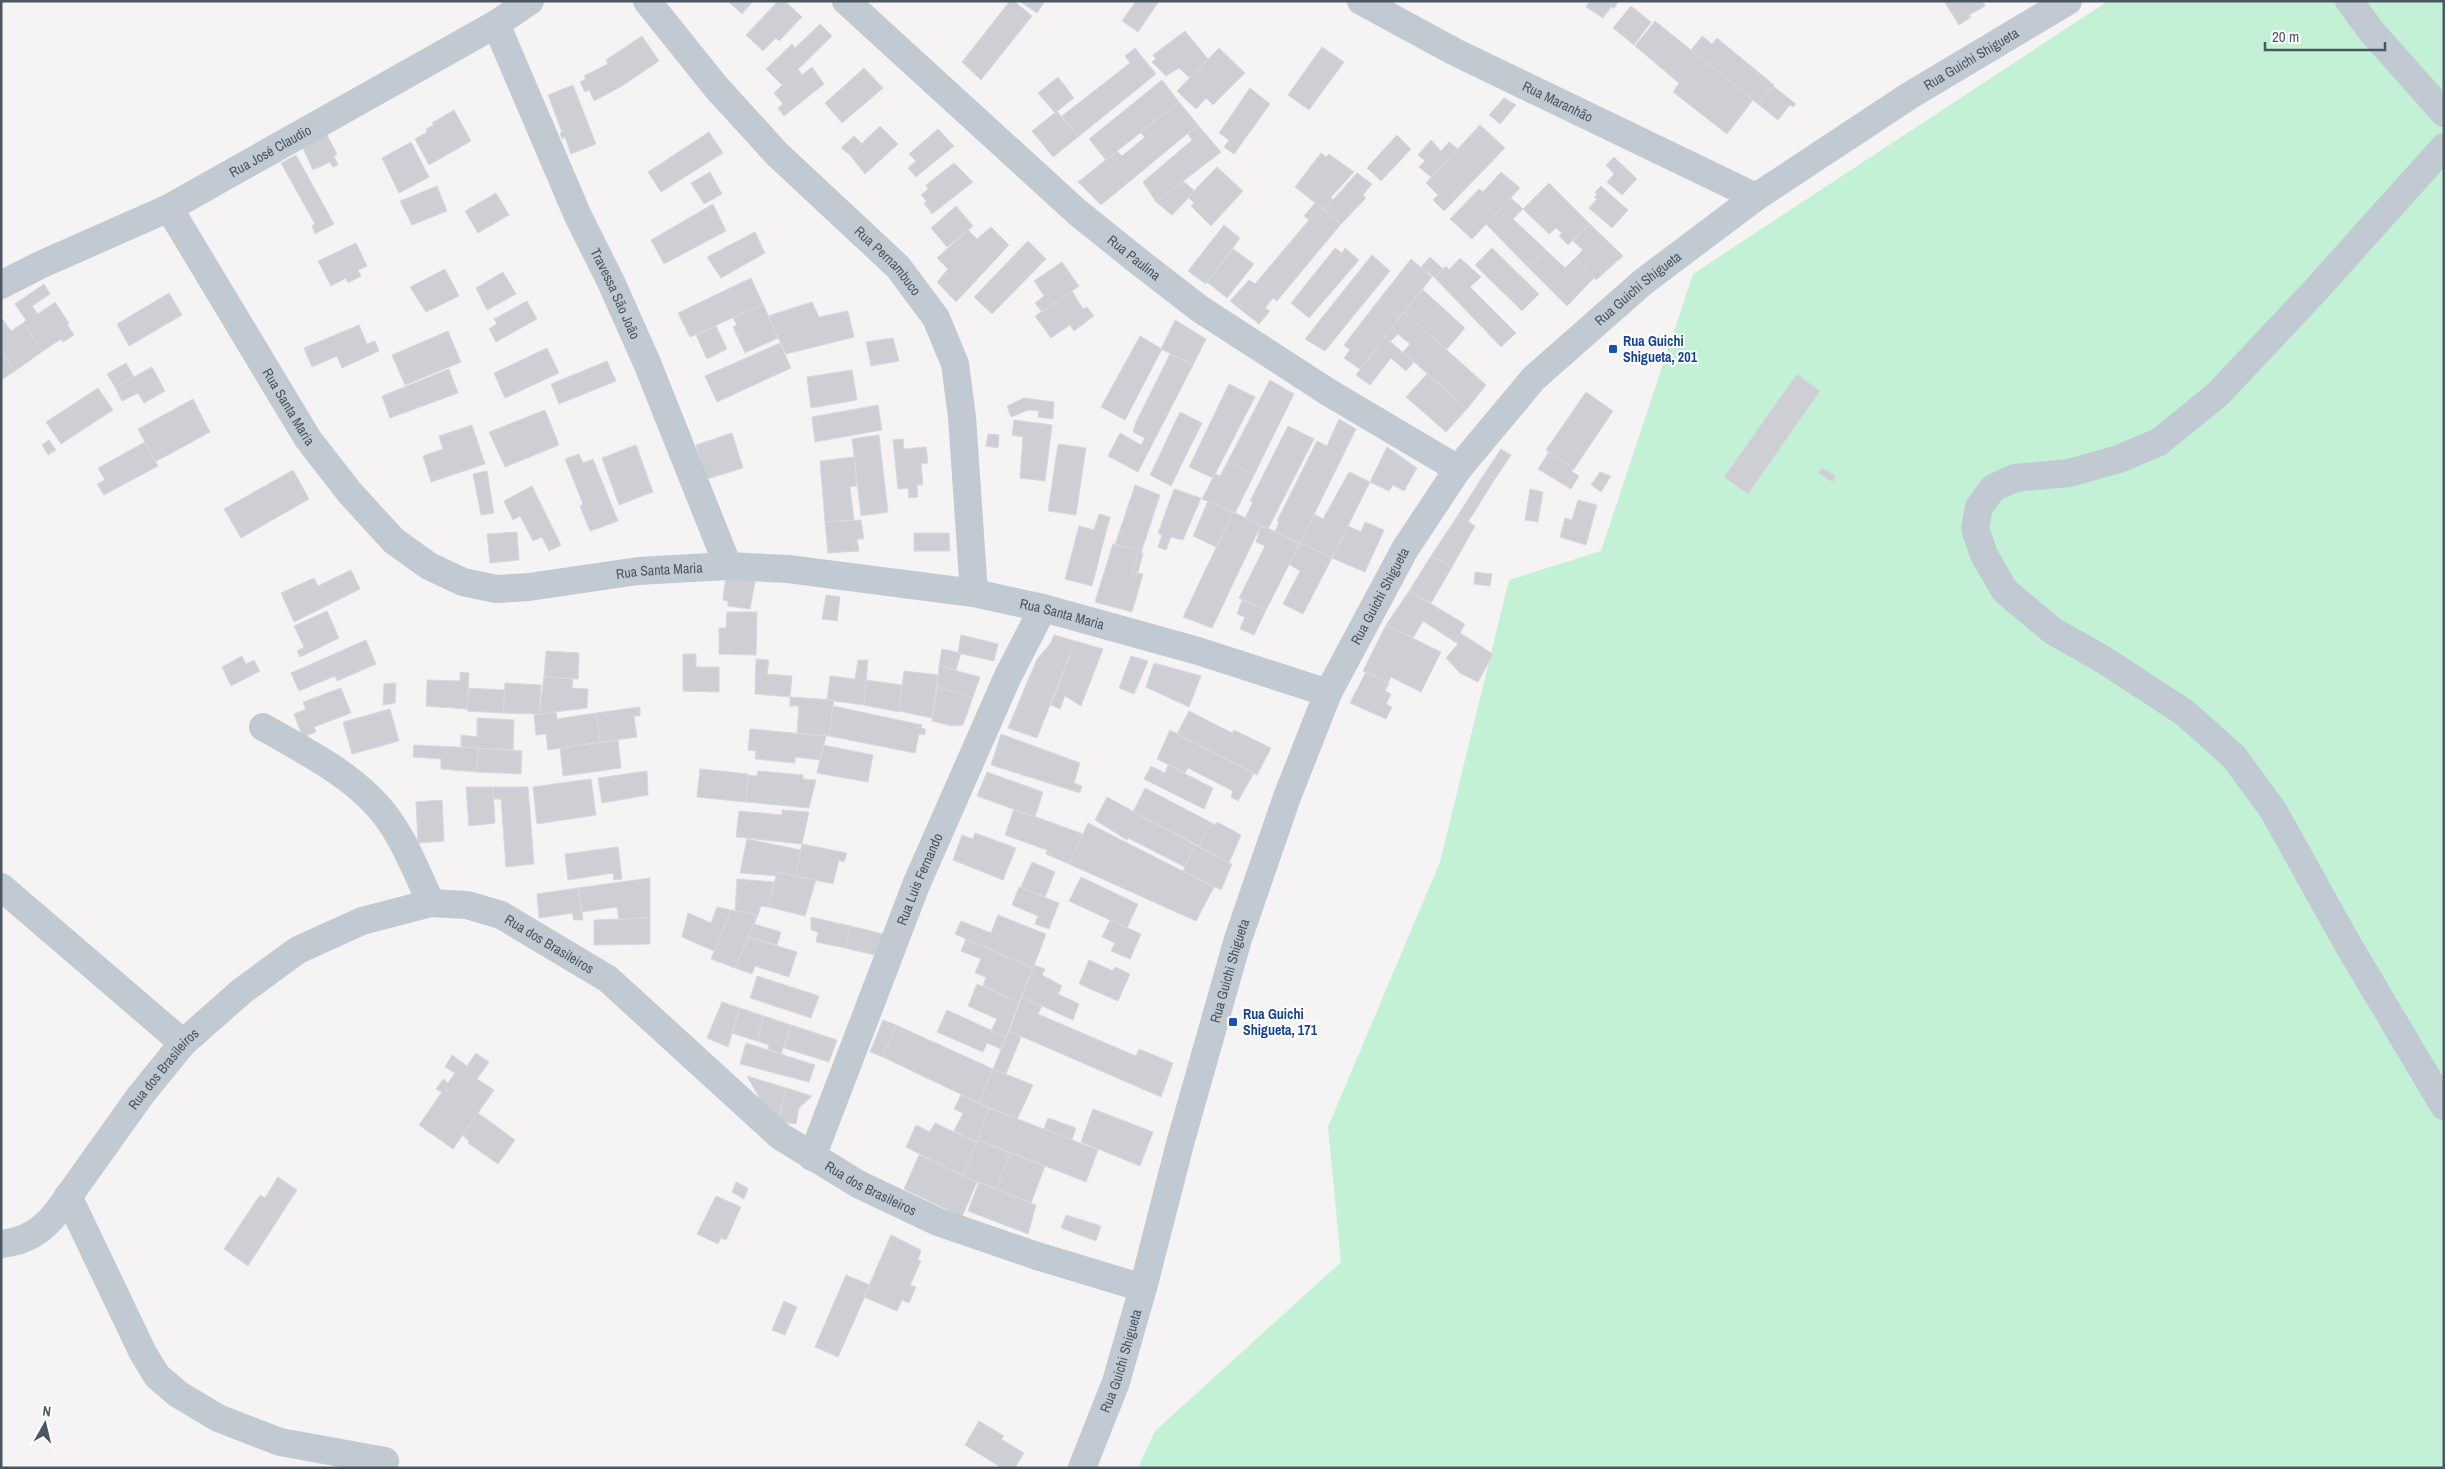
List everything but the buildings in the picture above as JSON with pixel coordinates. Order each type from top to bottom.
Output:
[{"type":"street","name":"Rua José Claudio","points":[[1,285],[40,265],[170,208],[496,24],[530,1]]},
{"type":"street","name":"Rua Pernambuco","points":[[647,1],[716,87],[777,154],[898,267],[936,318],[955,364],[961,408],[974,593]]},
{"type":"street","name":"Rua Paulina","points":[[846,1],[1077,212],[1138,262],[1216,320],[1328,392],[1458,469]]},
{"type":"street","name":"Rua Maranhão","points":[[1361,1],[1455,52],[1756,197]]},
{"type":"street","name":"Rua Guichi Shigueta","points":[[1082,1468],[1116,1382],[1143,1288],[1181,1140],[1238,939],[1288,797],[1328,693],[1405,549],[1458,469],[1534,378],[1643,282],[1756,197],[1909,96],[2068,1]]},
{"type":"street","points":[[2349,1],[2372,32],[2444,113]]},
{"type":"street","name":"Travessa São João","points":[[496,24],[578,216],[611,282],[647,363],[728,566]]},
{"type":"street","points":[[2444,148],[2312,294],[2218,394],[2159,442],[2119,459],[2069,473],[2015,478],[1993,488],[1979,507],[1975,528],[1984,556],[2005,591],[2053,631],[2104,660],[2186,713],[2234,757],[2273,810],[2347,943],[2444,1106]]},
{"type":"street","name":"Rua Santa Maria","points":[[170,208],[308,439],[350,493],[394,541],[429,566],[463,582],[496,588],[529,587],[638,571],[728,566],[788,569],[974,593],[1042,608],[1198,651],[1328,693]]},
{"type":"street","name":"Rua Luis Fernando","points":[[812,1157],[916,885],[1008,676],[1042,608]]},
{"type":"street","points":[[264,727],[343,776],[375,803],[402,842],[431,903]]},
{"type":"street","points":[[1,887],[183,1043]]},
{"type":"street","name":"Rua dos Brasileiros","points":[[1,1244],[31,1237],[44,1228],[140,1096],[183,1043],[242,991],[298,950],[362,921],[431,903],[467,904],[501,915],[608,979],[780,1136],[858,1184],[938,1222],[1037,1256],[1143,1288]]},
{"type":"street","points":[[68,1196],[143,1353],[158,1376],[178,1394],[218,1418],[280,1442],[385,1461]]},
{"type":"green space","points":[[2108,1],[2444,1],[2444,1468],[1138,1468],[1155,1431],[1341,1262],[1328,1127],[1440,862],[1509,580],[1601,551],[1693,274]]},
{"type":"place","name":"Rua Guichi Shigueta, 201","points":[[1613,349]]},
{"type":"place","name":"Rua Guichi Shigueta, 171","points":[[1233,1022]]}]
